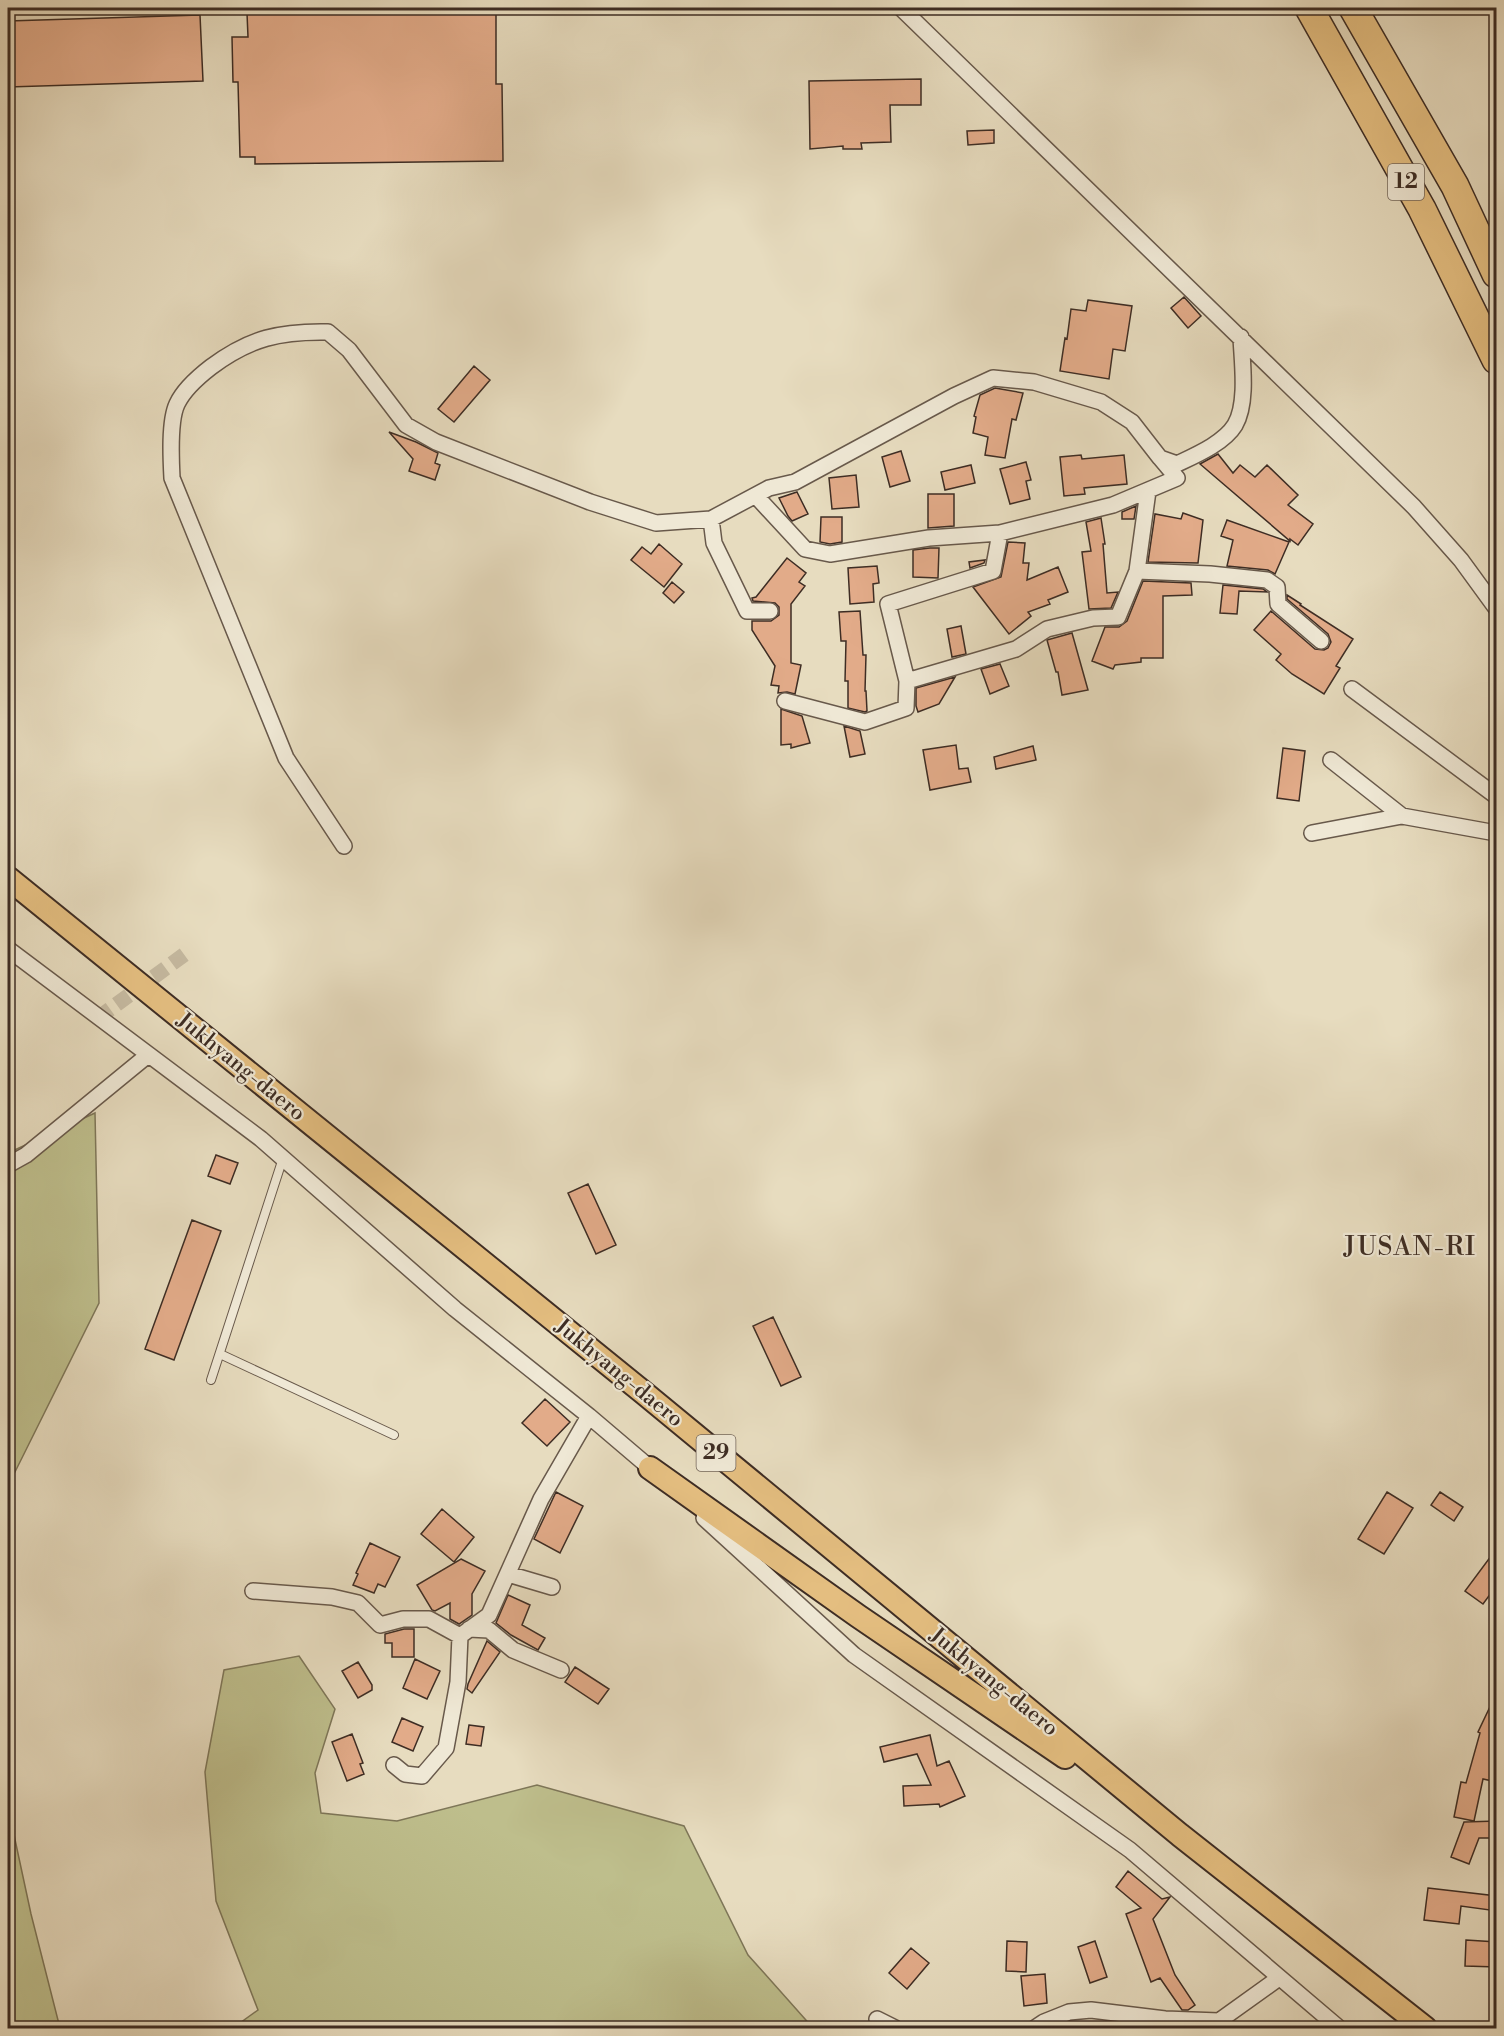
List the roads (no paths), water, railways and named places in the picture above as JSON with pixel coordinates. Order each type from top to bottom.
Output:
[{"type":"highway","name":"12","points":[[1308,8],[1422,210],[1497,360]]},
{"type":"highway","name":"12","points":[[1353,8],[1455,186],[1497,274]]},
{"type":"main road","name":"Jukhyang-daero","points":[[8,878],[644,1394],[1180,1835],[1425,2028]]},
{"type":"main road","points":[[650,1468],[858,1616],[1180,1835]]},
{"type":"street","points":[[901,8],[1414,507],[1461,560],[1497,609]]},
{"type":"street","points":[[344,846],[286,758],[172,478],[171,444],[177,405],[195,379],[232,351],[261,338],[304,332],[328,332],[349,350],[406,425],[436,442],[590,502],[656,523],[711,519],[769,489],[795,482],[954,396],[993,378],[1034,382],[1101,402],[1132,422],[1177,478],[1113,505],[1000,533],[929,538],[830,554],[805,549],[756,496]]},
{"type":"street","points":[[1160,458],[1177,464],[1212,447],[1235,424],[1243,399],[1241,337]]},
{"type":"street","points":[[907,681],[1016,650],[1047,629],[1092,618],[1118,617],[1137,571],[1148,491]]},
{"type":"street","points":[[711,519],[714,543],[747,611],[770,611]]},
{"type":"street","points":[[785,701],[865,722],[906,708],[907,681],[888,604],[993,571],[1000,533]]},
{"type":"street","points":[[1137,571],[1210,574],[1267,580],[1277,588],[1278,604],[1321,641]]},
{"type":"street","points":[[1352,689],[1497,796]]},
{"type":"street","points":[[1331,760],[1402,816]]},
{"type":"street","points":[[1312,833],[1402,816],[1497,833]]},
{"type":"street","points":[[8,949],[261,1139],[455,1309],[650,1468],[855,1655],[1130,1850],[1339,2028]]},
{"type":"street","points":[[8,1165],[26,1155],[148,1055]]},
{"type":"street","points":[[393,1765],[405,1774],[422,1776],[446,1748],[458,1683],[464,1632],[489,1615],[541,1499],[589,1416]]},
{"type":"street","points":[[508,1574],[552,1587]]},
{"type":"street","points":[[253,1591],[332,1597],[358,1603],[380,1625],[403,1619],[429,1619],[464,1632],[489,1630],[513,1650],[561,1670]]},
{"type":"street","points":[[1035,2028],[1069,2012],[1091,2010],[1164,2019],[1219,2021],[1279,1978]]},
{"type":"street","points":[[876,2019],[895,2028]]},
{"type":"lane","points":[[211,1380],[283,1158]]},
{"type":"lane","points":[[220,1354],[394,1435]]},
{"type":"tunnel","points":[[98,1018],[185,954]]},
{"type":"district","name":"JUSAN-RI","points":[[1410,1247]]}]
